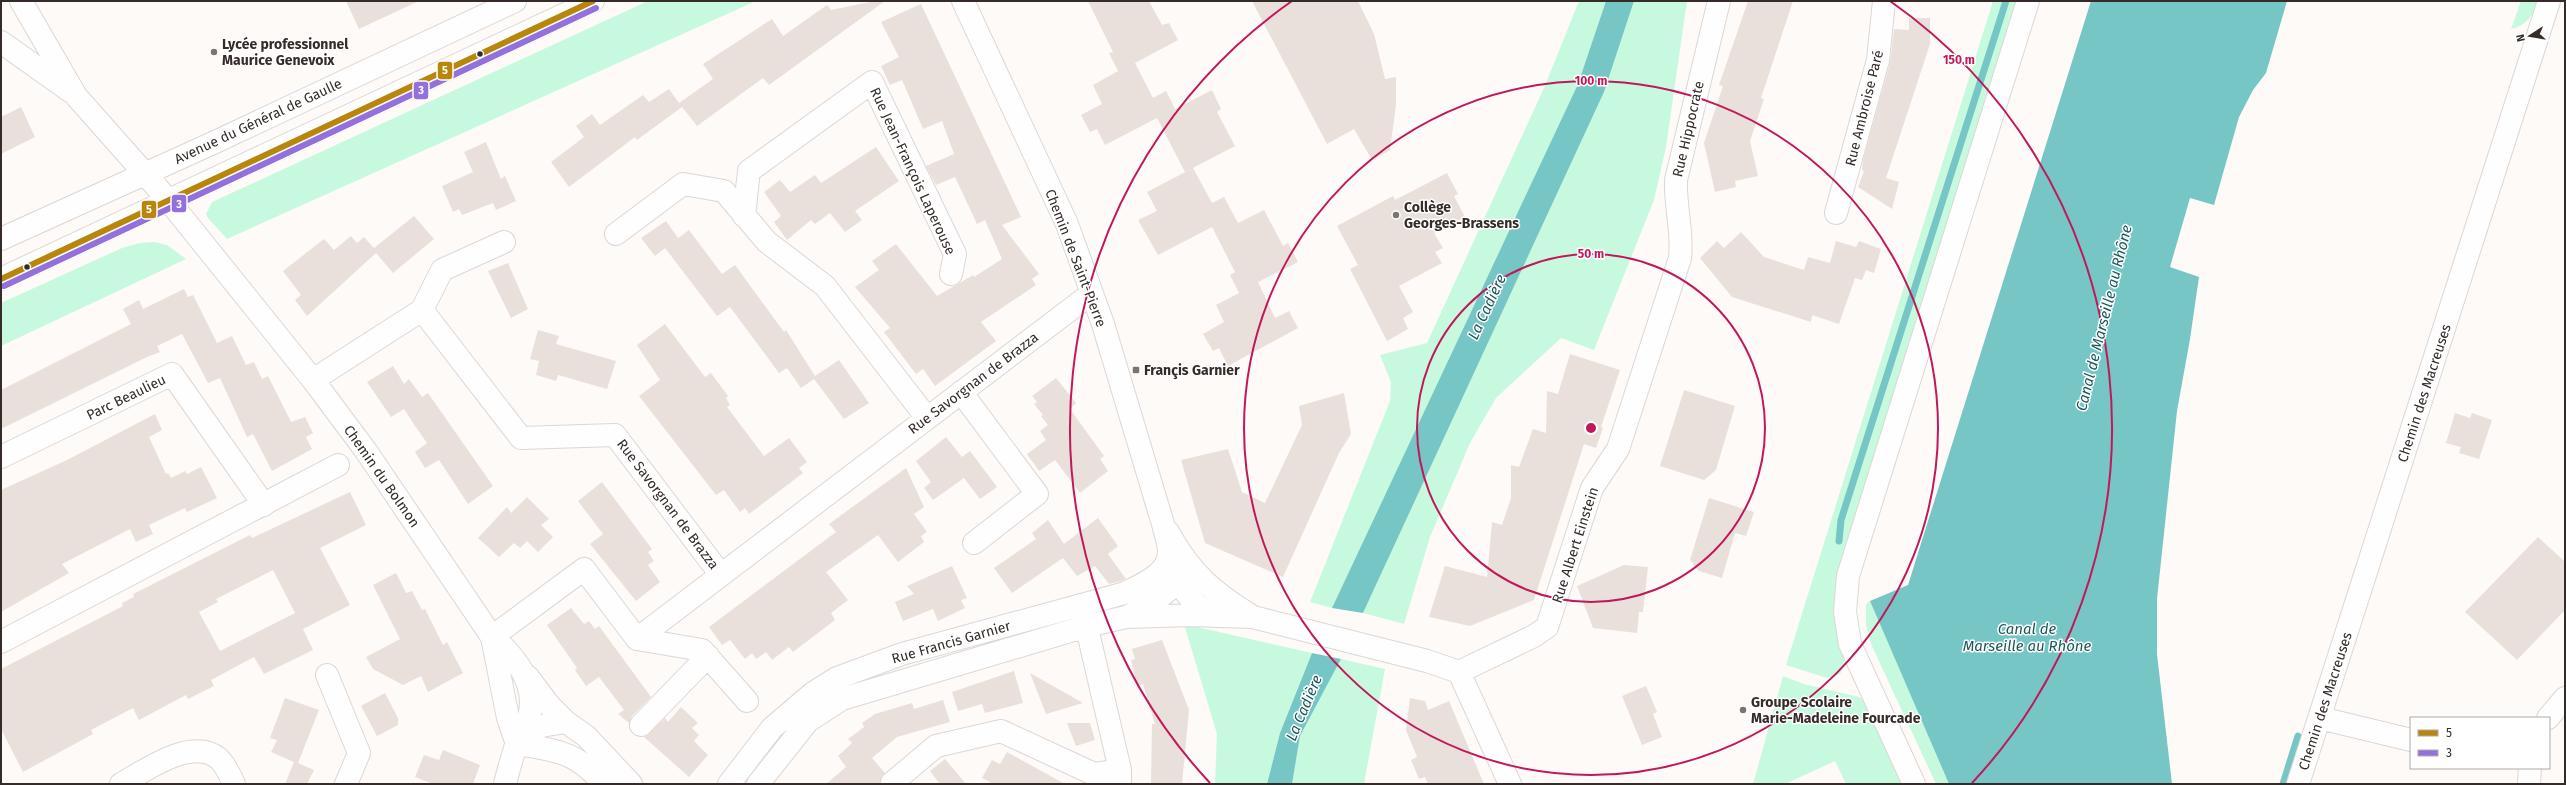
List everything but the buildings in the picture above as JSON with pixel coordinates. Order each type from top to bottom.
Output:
[{"type":"street","points":[[21,1],[76,96]]},
{"type":"street","name":"Avenue du Général de Gaulle","points":[[1,239],[514,1]]},
{"type":"street","points":[[1,279],[593,1]]},
{"type":"street","name":"Chemin de Saint-Pierre","points":[[963,1],[1067,224],[1092,293],[1163,524]]},
{"type":"street","name":"Rue Hippocrate","points":[[1666,305],[1680,258],[1681,244],[1676,180],[1719,1]]},
{"type":"street","name":"Rue Ambroise Paré","points":[[1836,213],[1878,60],[1884,1]]},
{"type":"street","points":[[1914,784],[1850,644],[1845,612],[1848,576],[2028,1]]},
{"type":"street","name":"Chemin des Macreuses","points":[[2298,784],[2549,1]]},
{"type":"street","points":[[1,42],[76,96]]},
{"type":"street","name":"Rue Jean-François Laperouse","points":[[744,216],[749,171],[872,82],[955,254],[951,274]]},
{"type":"street","name":"Chemin du Bolmon","points":[[76,96],[143,174],[169,201],[313,380],[366,451],[492,637],[508,718],[517,744]]},
{"type":"street","points":[[616,234],[683,184],[724,191],[767,242],[825,286],[927,418]]},
{"type":"street","points":[[313,380],[422,310],[442,270],[504,242]]},
{"type":"street","name":"Rue Savorgnan de Brazza","points":[[638,639],[1092,293]]},
{"type":"street","name":"Rue Albert Einstein","points":[[1459,672],[1528,639],[1546,627],[1592,488],[1618,449],[1666,305]]},
{"type":"street","name":"Rue Savorgnan de Brazza","points":[[422,310],[521,438],[615,435],[721,575]]},
{"type":"street","name":"Parc Beaulieu","points":[[1,457],[172,374],[264,505]]},
{"type":"street","points":[[961,392],[1036,494],[974,543]]},
{"type":"street","points":[[1,642],[338,465]]},
{"type":"street","points":[[1163,524],[1169,553],[1184,575],[1209,587],[1253,617]]},
{"type":"street","points":[[1163,524],[1184,575],[1190,600],[1216,617]]},
{"type":"street","name":"Rue Francis Garnier","points":[[729,784],[772,728],[813,693],[838,678],[902,654],[1125,593],[1151,580],[1164,566],[1169,553]]},
{"type":"street","points":[[631,784],[586,736],[566,722],[535,689],[522,668],[492,637],[584,569],[638,639],[702,650],[747,701]]},
{"type":"street","points":[[1126,617],[1152,604],[1184,575]]},
{"type":"street","points":[[892,783],[936,746],[1001,731],[1094,774],[1120,777],[1082,605]]},
{"type":"street","points":[[1126,617],[1192,615],[1216,617],[1253,617],[1427,661],[1459,672],[1510,784]]},
{"type":"street","name":"Rue Francis Garnier","points":[[758,784],[808,721],[842,699],[1087,626],[1126,617]]},
{"type":"street","points":[[641,724],[708,656]]},
{"type":"street","points":[[505,784],[517,744],[530,716],[529,688],[522,668]]},
{"type":"street","points":[[327,674],[359,753],[346,784]]},
{"type":"street","points":[[2549,717],[2565,698]]},
{"type":"street","points":[[2320,718],[2410,740]]},
{"type":"street","points":[[517,744],[541,726],[566,722]]},
{"type":"street","points":[[517,744],[559,751],[576,758],[588,766],[604,784]]},
{"type":"street","points":[[121,784],[180,753],[192,750],[206,751],[218,758],[234,784]]},
{"type":"green space","points":[[648,1],[756,1],[227,239],[206,214],[212,202]]},
{"type":"green space","points":[[1579,1],[1606,1],[1578,84],[1332,608],[1310,602],[1390,401],[1391,382],[1380,355],[1427,343],[1544,88]]},
{"type":"green space","points":[[1634,1],[1687,1],[1666,147],[1654,200],[1594,350],[1561,338],[1496,398],[1470,443],[1430,537],[1404,624],[1363,613],[1604,92]]},
{"type":"green space","points":[[1993,1],[2019,1],[1841,568],[1844,666],[1840,674],[1827,678],[1786,665]]},
{"type":"green space","points":[[2521,1],[2538,1],[2529,19],[2516,28],[2511,29]]},
{"type":"green space","points":[[154,242],[167,245],[186,259],[1,346],[1,303],[122,248],[140,243]]},
{"type":"green space","points":[[1870,601],[1949,784],[1936,784],[1871,644],[1866,625],[1866,604]]},
{"type":"green space","points":[[1184,624],[1312,653],[1280,733],[1267,784],[1215,784],[1217,734]]},
{"type":"green space","points":[[1341,659],[1385,669],[1364,784],[1292,784],[1300,736]]},
{"type":"green space","points":[[1783,676],[1804,684],[1859,697],[1866,702],[1904,784],[1846,784],[1835,761],[1785,784],[1753,784]]},
{"type":"water","name":"La Cadière","points":[[1606,1],[1634,1],[1604,92],[1363,613],[1332,608],[1578,84]]},
{"type":"water","name":"Canal de Marseille au Rhône","points":[[2091,1],[2287,1],[2266,73],[2253,90],[2239,117],[2214,205],[2190,198],[2170,267],[2199,277],[2177,411],[2157,599],[2157,654],[2172,784],[1949,784],[1870,601],[1908,585]]},
{"type":"water","name":"La Cadière","points":[[1312,653],[1341,659],[1300,736],[1292,784],[1267,784],[1280,733]]},
{"type":"waterway","points":[[1839,541],[1841,520],[2006,1]]},
{"type":"waterway","points":[[2283,784],[2298,736]]},
{"type":"transit line","name":"5","points":[[1,279],[593,1]]},
{"type":"transit line","name":"3","points":[[4,286],[596,8]]},
{"type":"place","name":"Lycée professionnel Maurice Genevoix","points":[[214,52]]},
{"type":"place","name":"Collège Georges-Brassens","points":[[1396,215]]},
{"type":"place","name":"Françis Garnier","points":[[1136,370]]},
{"type":"place","name":"Groupe Scolaire Marie-Madeleine Fourcade","points":[[1743,710]]}]
